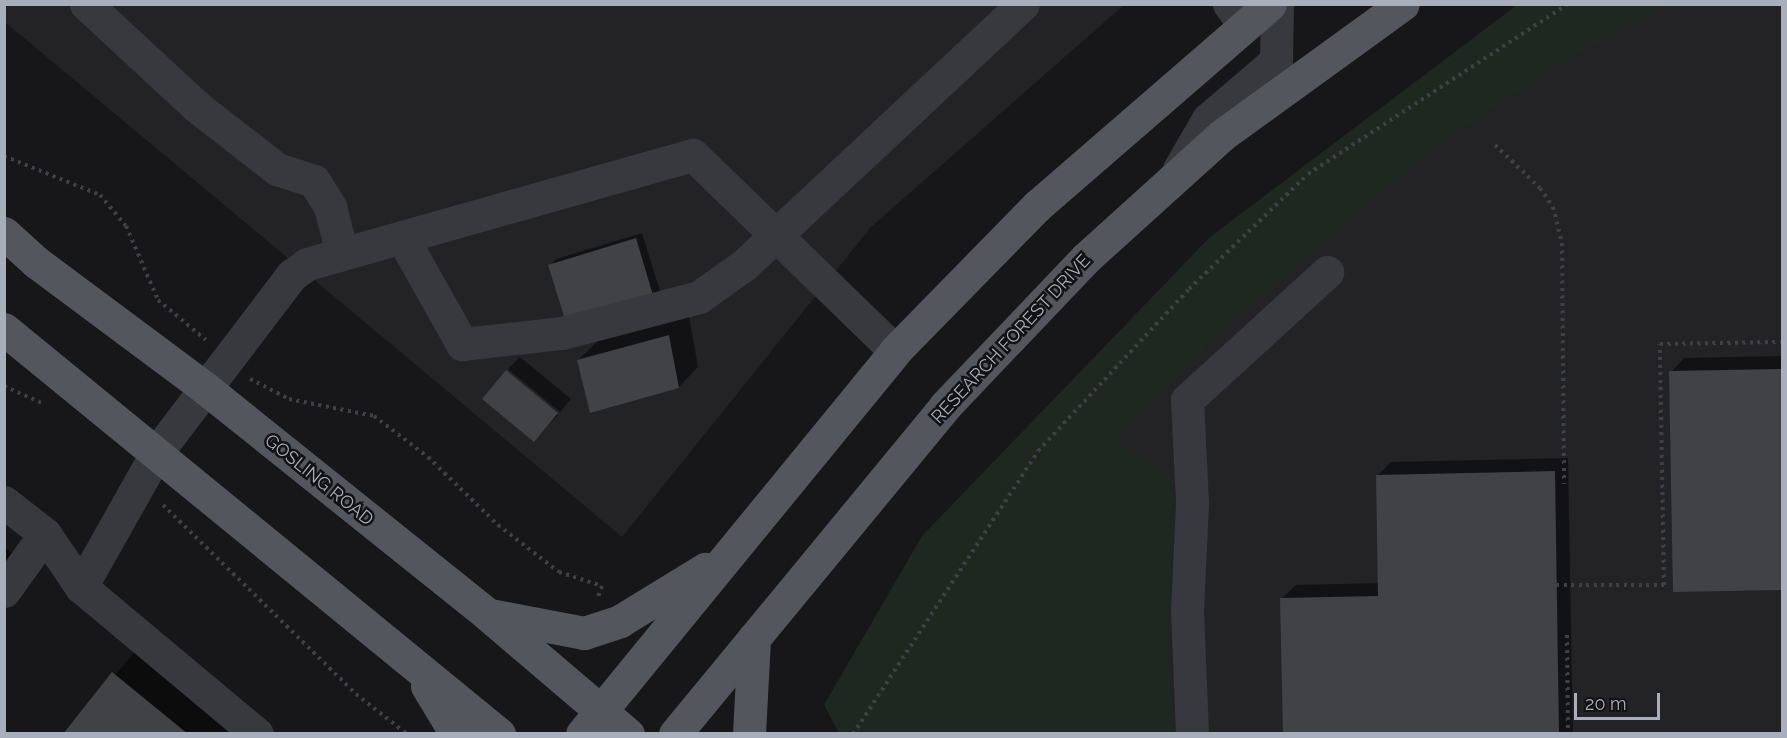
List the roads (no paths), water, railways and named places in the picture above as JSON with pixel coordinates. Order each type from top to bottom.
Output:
[{"type":"main road","points":[[591,722],[895,351],[1037,206],[1237,15],[1270,4]]},
{"type":"main road","name":"RESEARCH FOREST DRIVE","points":[[675,734],[945,406],[1086,258],[1222,135],[1403,4]]},
{"type":"main road","name":"GOSLING ROAD","points":[[4,233],[36,262],[205,388],[488,615],[591,722],[628,734]]},
{"type":"main road","points":[[4,328],[499,734]]},
{"type":"main road","points":[[488,615],[584,633],[620,621],[727,556]]},
{"type":"main road","points":[[749,734],[754,638]]},
{"type":"main road","points":[[414,664],[456,734]]},
{"type":"lane","points":[[86,4],[214,120],[277,169],[314,181],[330,207],[342,253]]},
{"type":"lane","points":[[402,237],[462,344],[562,333],[699,297],[744,265],[774,234],[1023,4]]},
{"type":"lane","points":[[1174,179],[1208,119],[1276,61],[1277,4]]},
{"type":"lane","points":[[81,587],[157,452],[292,275],[308,264],[342,253],[693,155],[895,351]]},
{"type":"lane","points":[[1192,734],[1187,610],[1192,502],[1187,400],[1327,272]]},
{"type":"lane","points":[[4,502],[45,534],[81,587],[257,734]]},
{"type":"lane","points":[[4,591],[45,534]]}]
